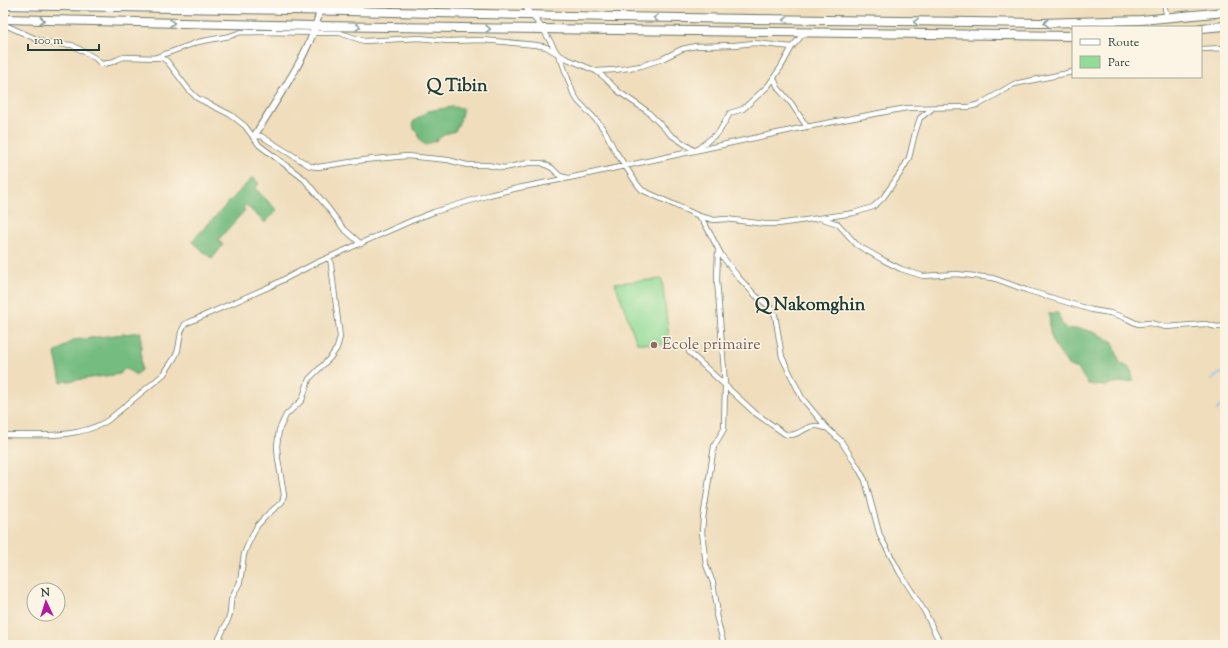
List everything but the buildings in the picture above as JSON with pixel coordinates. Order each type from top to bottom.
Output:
[{"type":"highway","points":[[3,5],[320,7],[614,17],[1041,23],[1141,20],[1225,12]]},
{"type":"highway","points":[[3,19],[314,29],[543,29],[1072,36]]},
{"type":"highway","points":[[1202,28],[1225,26]]},
{"type":"street","points":[[522,3],[543,29],[557,53],[562,62],[573,93],[578,101],[606,132],[614,149],[642,190],[699,216],[714,220],[726,219],[765,224],[778,224],[822,219],[854,213],[873,206],[883,198],[901,172],[909,158],[920,118],[933,108]]},
{"type":"street","points":[[1164,3],[1167,18]]},
{"type":"street","points":[[254,137],[298,65],[314,29],[320,7]]},
{"type":"street","points":[[3,24],[45,43],[72,45],[95,58],[101,64],[109,64],[124,57],[162,58],[167,61],[197,98],[231,115],[245,126],[263,148],[304,179],[343,228],[361,244]]},
{"type":"street","points":[[154,58],[198,42],[230,36],[241,32],[314,29],[340,33],[364,41],[420,38],[447,41],[483,40],[536,45],[546,47],[565,58],[596,71],[619,92],[647,110],[671,135],[695,151]]},
{"type":"street","points":[[695,151],[719,132],[730,113],[743,109],[768,86],[782,67],[792,47],[805,32]]},
{"type":"street","points":[[596,71],[642,66],[662,59],[682,49],[696,46],[754,43],[792,47]]},
{"type":"street","points":[[1202,49],[1225,48]]},
{"type":"street","points":[[3,435],[68,434],[98,427],[108,421],[164,374],[178,350],[181,332],[185,324],[271,286],[316,263],[434,212],[518,188],[890,110],[907,108],[969,107],[980,104],[1014,84],[1072,72]]},
{"type":"street","points":[[774,78],[778,88],[791,103],[807,127]]},
{"type":"street","points":[[254,137],[262,136],[310,166],[318,167],[364,160],[407,156],[448,160],[467,165],[487,165],[504,168],[528,163],[542,164],[552,168],[560,176],[569,178]]},
{"type":"street","points":[[699,216],[705,224],[722,256],[739,278],[756,296],[769,306],[775,315],[782,356],[802,398],[827,428],[841,441],[858,466],[864,480],[880,536],[900,573],[925,612],[942,645]]},
{"type":"street","points":[[822,219],[838,224],[857,244],[883,260],[901,269],[923,276],[956,274],[993,278],[1026,290],[1092,310],[1110,312],[1138,324],[1150,323],[1166,327],[1205,324],[1217,327],[1225,326]]},
{"type":"street","points":[[718,247],[716,280],[725,385],[724,429],[714,446],[702,519],[702,532],[706,565],[713,584],[717,607],[716,615],[724,645]]},
{"type":"street","points":[[216,645],[230,614],[231,600],[240,582],[244,554],[248,544],[257,526],[266,515],[282,502],[284,494],[277,446],[279,430],[286,416],[302,400],[309,380],[330,358],[339,342],[340,337],[330,257]]},
{"type":"street","points":[[689,352],[755,413],[785,434],[790,436],[819,425],[827,428]]},
{"type":"green space","points":[[452,107],[463,108],[460,121],[455,131],[445,134],[426,145],[420,141],[418,133],[414,129],[413,122],[428,111]]},
{"type":"green space","points":[[253,177],[259,184],[255,188],[277,210],[265,223],[246,205],[243,208],[245,210],[218,240],[223,245],[212,259],[192,241]]},
{"type":"green space","points":[[662,279],[670,345],[637,343],[615,283]]},
{"type":"green space","points":[[1049,313],[1058,313],[1062,324],[1067,329],[1092,331],[1113,342],[1120,363],[1130,368],[1134,381],[1113,383],[1105,386],[1088,384],[1078,369],[1069,366],[1054,345],[1050,331]]},
{"type":"green space","points":[[141,332],[141,370],[136,375],[125,368],[120,374],[61,382],[55,353],[73,340]]},
{"type":"waterway","points":[[1211,380],[1219,374],[1225,373]]},
{"type":"waterway","points":[[1217,410],[1225,401]]},
{"type":"place","name":"Ecole primaire","points":[[654,345]]},
{"type":"district","name":"Q Tibin","points":[[457,87]]},
{"type":"district","name":"Q Nakomghin","points":[[810,306]]}]
